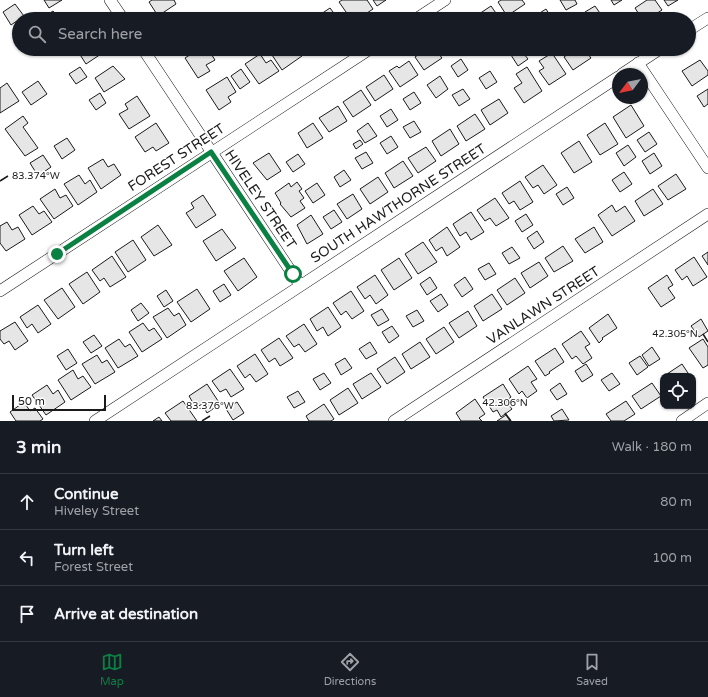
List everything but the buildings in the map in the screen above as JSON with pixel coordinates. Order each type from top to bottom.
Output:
[{"type":"street","points":[[110,0],[118,12]]},
{"type":"street","points":[[427,12],[445,0]]},
{"type":"street","points":[[696,26],[708,18]]},
{"type":"street","name":"HIVELEY STREET","points":[[148,56],[300,286]]},
{"type":"street","name":"FOREST STREET","points":[[0,291],[359,56]]},
{"type":"street","points":[[632,68],[650,56]]},
{"type":"street","points":[[638,64],[708,168]]},
{"type":"street","name":"SOUTH HAWTHORNE STREET","points":[[95,421],[612,81]]},
{"type":"street","name":"VANLAWN STREET","points":[[394,421],[708,214]]},
{"type":"street","points":[[682,421],[708,403]]},
{"type":"route","points":[[57,254],[211,152],[293,274]]}]
